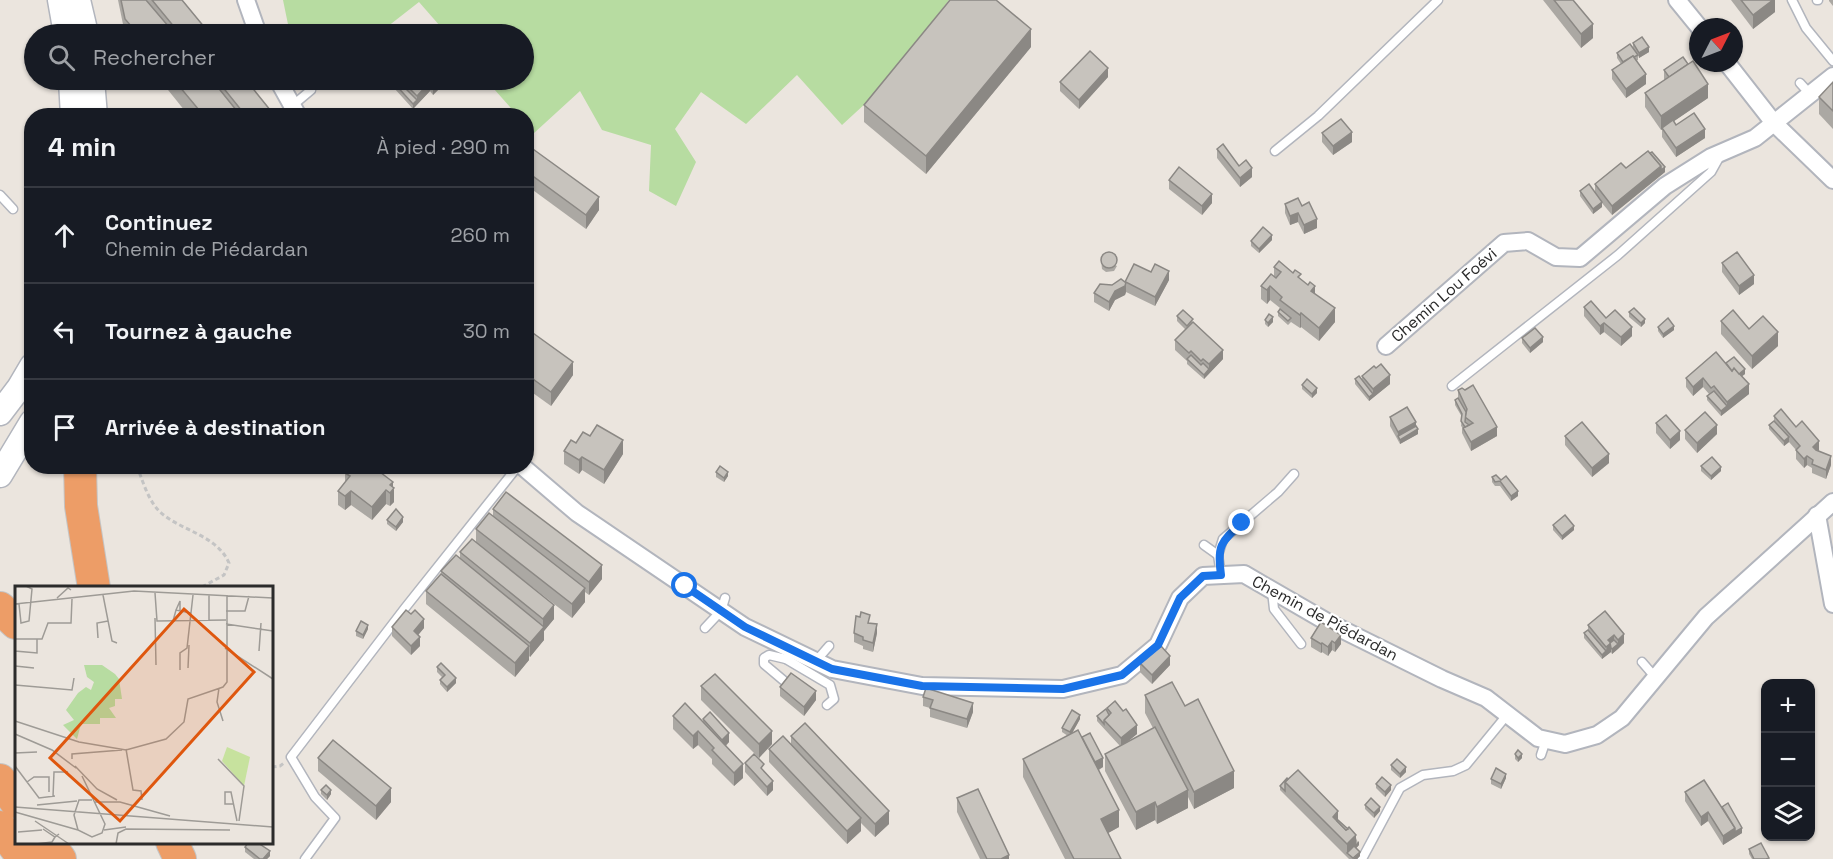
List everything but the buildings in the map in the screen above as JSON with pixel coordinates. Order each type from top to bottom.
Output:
[{"type":"highway","points":[[80,474],[81,506],[94,586]]},
{"type":"highway","points":[[0,608],[15,622]]},
{"type":"highway","points":[[0,780],[15,801]]},
{"type":"highway","points":[[0,827],[24,859]]},
{"type":"highway","points":[[48,844],[60,859]]},
{"type":"highway","points":[[172,844],[180,859]]},
{"type":"main road","points":[[60,0],[64,24]]},
{"type":"main road","points":[[78,0],[84,24]]},
{"type":"main road","points":[[72,90],[73,108]]},
{"type":"main road","points":[[93,90],[94,108]]},
{"type":"main road","points":[[0,413],[24,380]]},
{"type":"main road","points":[[0,475],[24,435]]},
{"type":"street","points":[[246,0],[254,24]]},
{"type":"street","points":[[1677,0],[1692,18]]},
{"type":"street","points":[[1734,72],[1774,123],[1833,180]]},
{"type":"street","name":"Chemin Lou Foévi","points":[[1386,346],[1504,243],[1528,241],[1556,257],[1580,258],[1665,186],[1711,157],[1755,138],[1774,123],[1805,88],[1833,76]]},
{"type":"street","points":[[283,90],[293,108]]},
{"type":"street","name":"Chemin de Piédardan","points":[[534,469],[577,513],[723,604],[745,627],[789,654],[816,661],[832,669],[922,686],[1063,689],[1122,675],[1126,678],[1158,645],[1180,598],[1203,576],[1244,574],[1328,622],[1442,679],[1486,698],[1538,738],[1543,747],[1565,744],[1597,735],[1622,718],[1706,617],[1833,502]]},
{"type":"street","points":[[1817,515],[1833,604]]},
{"type":"lane","points":[[1275,151],[1318,116],[1438,0]]},
{"type":"lane","points":[[1792,0],[1806,28],[1833,61]]},
{"type":"lane","points":[[297,108],[311,90]]},
{"type":"lane","points":[[1452,386],[1618,255],[1711,172],[1722,152]]},
{"type":"lane","points":[[0,195],[12,210]]},
{"type":"lane","points":[[305,859],[335,818],[315,797],[291,758],[405,608],[512,474]]},
{"type":"lane","points":[[1221,575],[1218,555],[1223,539],[1278,492],[1294,474]]},
{"type":"lane","points":[[1204,545],[1218,555]]},
{"type":"lane","points":[[1272,590],[1274,609],[1301,644]]},
{"type":"lane","points":[[705,628],[723,604]]},
{"type":"lane","points":[[816,661],[829,646]]},
{"type":"lane","points":[[783,680],[764,664],[764,658],[769,655],[789,654],[830,685],[834,699],[827,705]]},
{"type":"lane","points":[[1642,662],[1655,677]]},
{"type":"lane","points":[[1362,859],[1400,788],[1423,775],[1453,771],[1466,765],[1507,715]]},
{"type":"path","points":[[140,474],[148,494],[158,510],[174,523],[209,540],[225,554],[229,563],[224,575],[204,586]]},
{"type":"green space","points":[[283,0],[949,0],[879,91],[842,125],[797,75],[746,124],[701,92],[675,129],[696,162],[676,206],[649,191],[651,145],[602,130],[580,91],[534,133],[534,108],[511,108],[495,90],[534,90],[534,24],[438,24],[419,2],[391,24],[288,24]]},
{"type":"route","points":[[685,586],[745,627],[832,669],[922,686],[1063,689],[1122,675],[1158,645],[1180,598],[1203,576],[1221,575],[1218,555],[1223,539],[1242,523]]}]
